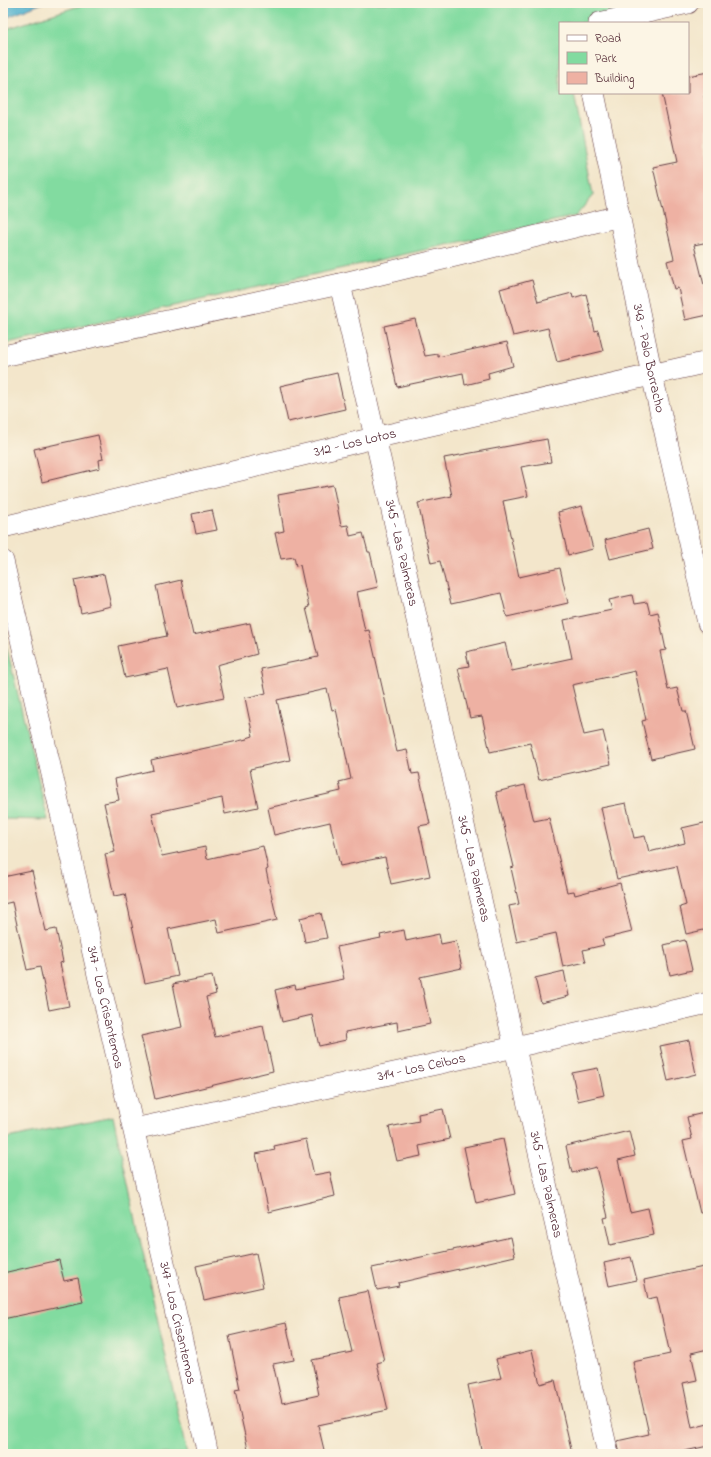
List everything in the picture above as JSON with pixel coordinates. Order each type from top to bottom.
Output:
[{"type":"street","points":[[603,22],[688,3]]},
{"type":"street","name":"343 - Palo Borracho","points":[[594,94],[652,375],[708,623]]},
{"type":"street","points":[[3,356],[340,284],[620,216]]},
{"type":"street","name":"345 - Las Palmeras","points":[[340,284],[374,438],[608,1454]]},
{"type":"street","name":"312 - Los Lotos","points":[[3,527],[374,438],[708,362]]},
{"type":"street","name":"347 - Los Crisantemos","points":[[3,561],[208,1454]]},
{"type":"street","name":"314 - Los Ceibos","points":[[134,1129],[515,1047],[708,1003]]},
{"type":"green space","points":[[88,3],[655,3],[590,22],[559,22],[559,94],[574,94],[593,195],[576,216],[3,344],[3,30]]},
{"type":"green space","points":[[3,632],[48,820],[3,819]]},
{"type":"green space","points":[[113,1116],[187,1454],[3,1454],[3,1139]]},
{"type":"water","points":[[3,3],[43,3],[3,19]]},
{"type":"building","points":[[708,72],[708,95],[704,96],[708,114],[708,242],[694,245],[704,285],[708,285],[708,315],[685,320],[678,288],[674,289],[667,261],[674,259],[653,167],[677,162],[662,94],[689,94],[689,76]]},
{"type":"building","points":[[532,280],[538,302],[572,293],[573,298],[586,294],[595,331],[598,330],[603,351],[557,362],[548,328],[513,336],[500,289]]},
{"type":"building","points":[[415,319],[425,356],[438,354],[438,357],[507,342],[513,366],[488,373],[489,379],[465,385],[463,373],[397,387],[384,326]]},
{"type":"building","points":[[337,373],[345,409],[288,422],[280,386]]},
{"type":"building","points":[[98,435],[103,459],[99,460],[100,468],[42,482],[34,449]]},
{"type":"building","points":[[547,439],[551,462],[521,467],[528,496],[503,501],[519,577],[560,568],[568,603],[507,617],[501,593],[451,604],[440,561],[431,563],[418,503],[452,496],[444,458]]},
{"type":"building","points":[[333,485],[341,526],[348,525],[350,536],[363,533],[368,552],[370,552],[378,587],[357,592],[365,631],[369,630],[397,752],[407,750],[412,774],[419,773],[430,824],[419,826],[430,876],[391,884],[385,857],[340,866],[330,822],[274,835],[268,808],[341,791],[339,782],[351,779],[336,709],[332,710],[327,689],[277,700],[290,760],[250,769],[258,807],[225,814],[222,798],[152,813],[162,856],[205,847],[207,859],[263,846],[268,869],[266,870],[277,920],[219,933],[216,919],[168,929],[178,976],[145,983],[125,894],[114,896],[105,854],[115,852],[104,803],[119,800],[115,779],[153,770],[151,760],[247,739],[253,736],[245,698],[266,693],[261,669],[318,657],[306,608],[309,607],[300,565],[296,566],[294,557],[281,559],[275,533],[284,531],[278,495]]},
{"type":"building","points":[[582,506],[593,549],[568,555],[558,512]]},
{"type":"building","points":[[212,510],[217,530],[196,534],[192,514]]},
{"type":"building","points":[[648,529],[653,549],[610,559],[605,540]]},
{"type":"building","points":[[104,574],[111,606],[81,613],[74,580]]},
{"type":"building","points":[[181,580],[193,635],[250,623],[257,654],[217,665],[224,698],[177,708],[168,669],[125,678],[118,646],[167,636],[156,586]]},
{"type":"building","points":[[632,595],[634,604],[647,602],[650,614],[658,612],[666,650],[660,651],[668,690],[677,688],[683,711],[686,711],[695,749],[651,759],[642,721],[646,720],[635,671],[572,685],[584,735],[603,731],[611,764],[539,780],[530,743],[490,752],[482,716],[470,718],[458,668],[469,666],[466,652],[505,643],[512,671],[572,658],[564,620],[612,610],[609,600]]},
{"type":"building","points":[[525,785],[534,821],[549,818],[567,892],[574,891],[575,895],[620,883],[632,932],[602,939],[604,945],[583,950],[586,962],[563,967],[556,933],[517,942],[509,906],[519,904],[511,868],[514,867],[496,792]]},
{"type":"building","points":[[626,803],[634,838],[645,836],[649,852],[685,843],[682,828],[708,822],[708,929],[686,934],[680,907],[686,905],[677,866],[617,879],[601,808]]},
{"type":"building","points":[[32,871],[46,931],[56,929],[63,962],[60,963],[69,1006],[49,1010],[40,967],[27,970],[12,902],[3,904],[3,877]]},
{"type":"building","points":[[321,913],[327,938],[305,942],[300,918]]},
{"type":"building","points":[[404,930],[406,941],[439,934],[441,944],[456,941],[462,968],[420,977],[430,1024],[398,1031],[397,1022],[345,1032],[346,1040],[319,1046],[312,1015],[282,1022],[275,990],[295,985],[296,989],[344,979],[337,947],[381,938],[380,935]]},
{"type":"building","points":[[685,940],[692,970],[670,975],[664,945]]},
{"type":"building","points":[[564,971],[569,996],[541,1003],[535,978]]},
{"type":"building","points":[[212,976],[216,994],[206,997],[215,1037],[263,1026],[273,1071],[155,1099],[141,1036],[182,1027],[173,984]]},
{"type":"building","points":[[689,1040],[696,1074],[668,1081],[660,1046]]},
{"type":"building","points":[[598,1068],[604,1095],[578,1101],[572,1073]]},
{"type":"building","points":[[443,1109],[450,1139],[419,1146],[421,1156],[397,1161],[389,1127],[419,1121],[418,1114]]},
{"type":"building","points":[[708,1112],[708,1212],[700,1213],[683,1141],[692,1139],[687,1117]]},
{"type":"building","points":[[629,1131],[635,1156],[618,1160],[630,1212],[648,1208],[654,1235],[610,1245],[604,1218],[608,1217],[596,1167],[572,1173],[566,1146]]},
{"type":"building","points":[[306,1139],[314,1175],[330,1172],[335,1196],[269,1212],[256,1154],[275,1150],[274,1146]]},
{"type":"building","points":[[503,1139],[515,1194],[476,1203],[464,1147]]},
{"type":"building","points":[[511,1237],[515,1256],[398,1283],[399,1286],[377,1290],[372,1268]]},
{"type":"building","points":[[256,1253],[263,1287],[204,1300],[196,1266]]},
{"type":"building","points":[[631,1257],[637,1280],[609,1286],[604,1263]]},
{"type":"building","points":[[59,1260],[64,1281],[78,1278],[83,1302],[3,1319],[3,1273]]},
{"type":"building","points":[[708,1266],[708,1349],[691,1353],[697,1380],[683,1383],[692,1428],[708,1424],[708,1446],[671,1454],[620,1454],[617,1441],[649,1434],[633,1362],[670,1354],[657,1297],[648,1299],[644,1280]]},
{"type":"building","points":[[368,1291],[384,1361],[377,1363],[388,1410],[318,1425],[325,1454],[249,1454],[235,1390],[240,1389],[229,1336],[286,1323],[294,1360],[273,1364],[282,1403],[319,1395],[312,1360],[352,1352],[339,1297]]},
{"type":"building","points":[[532,1350],[540,1384],[555,1380],[572,1454],[482,1454],[468,1385],[501,1378],[496,1359]]}]
